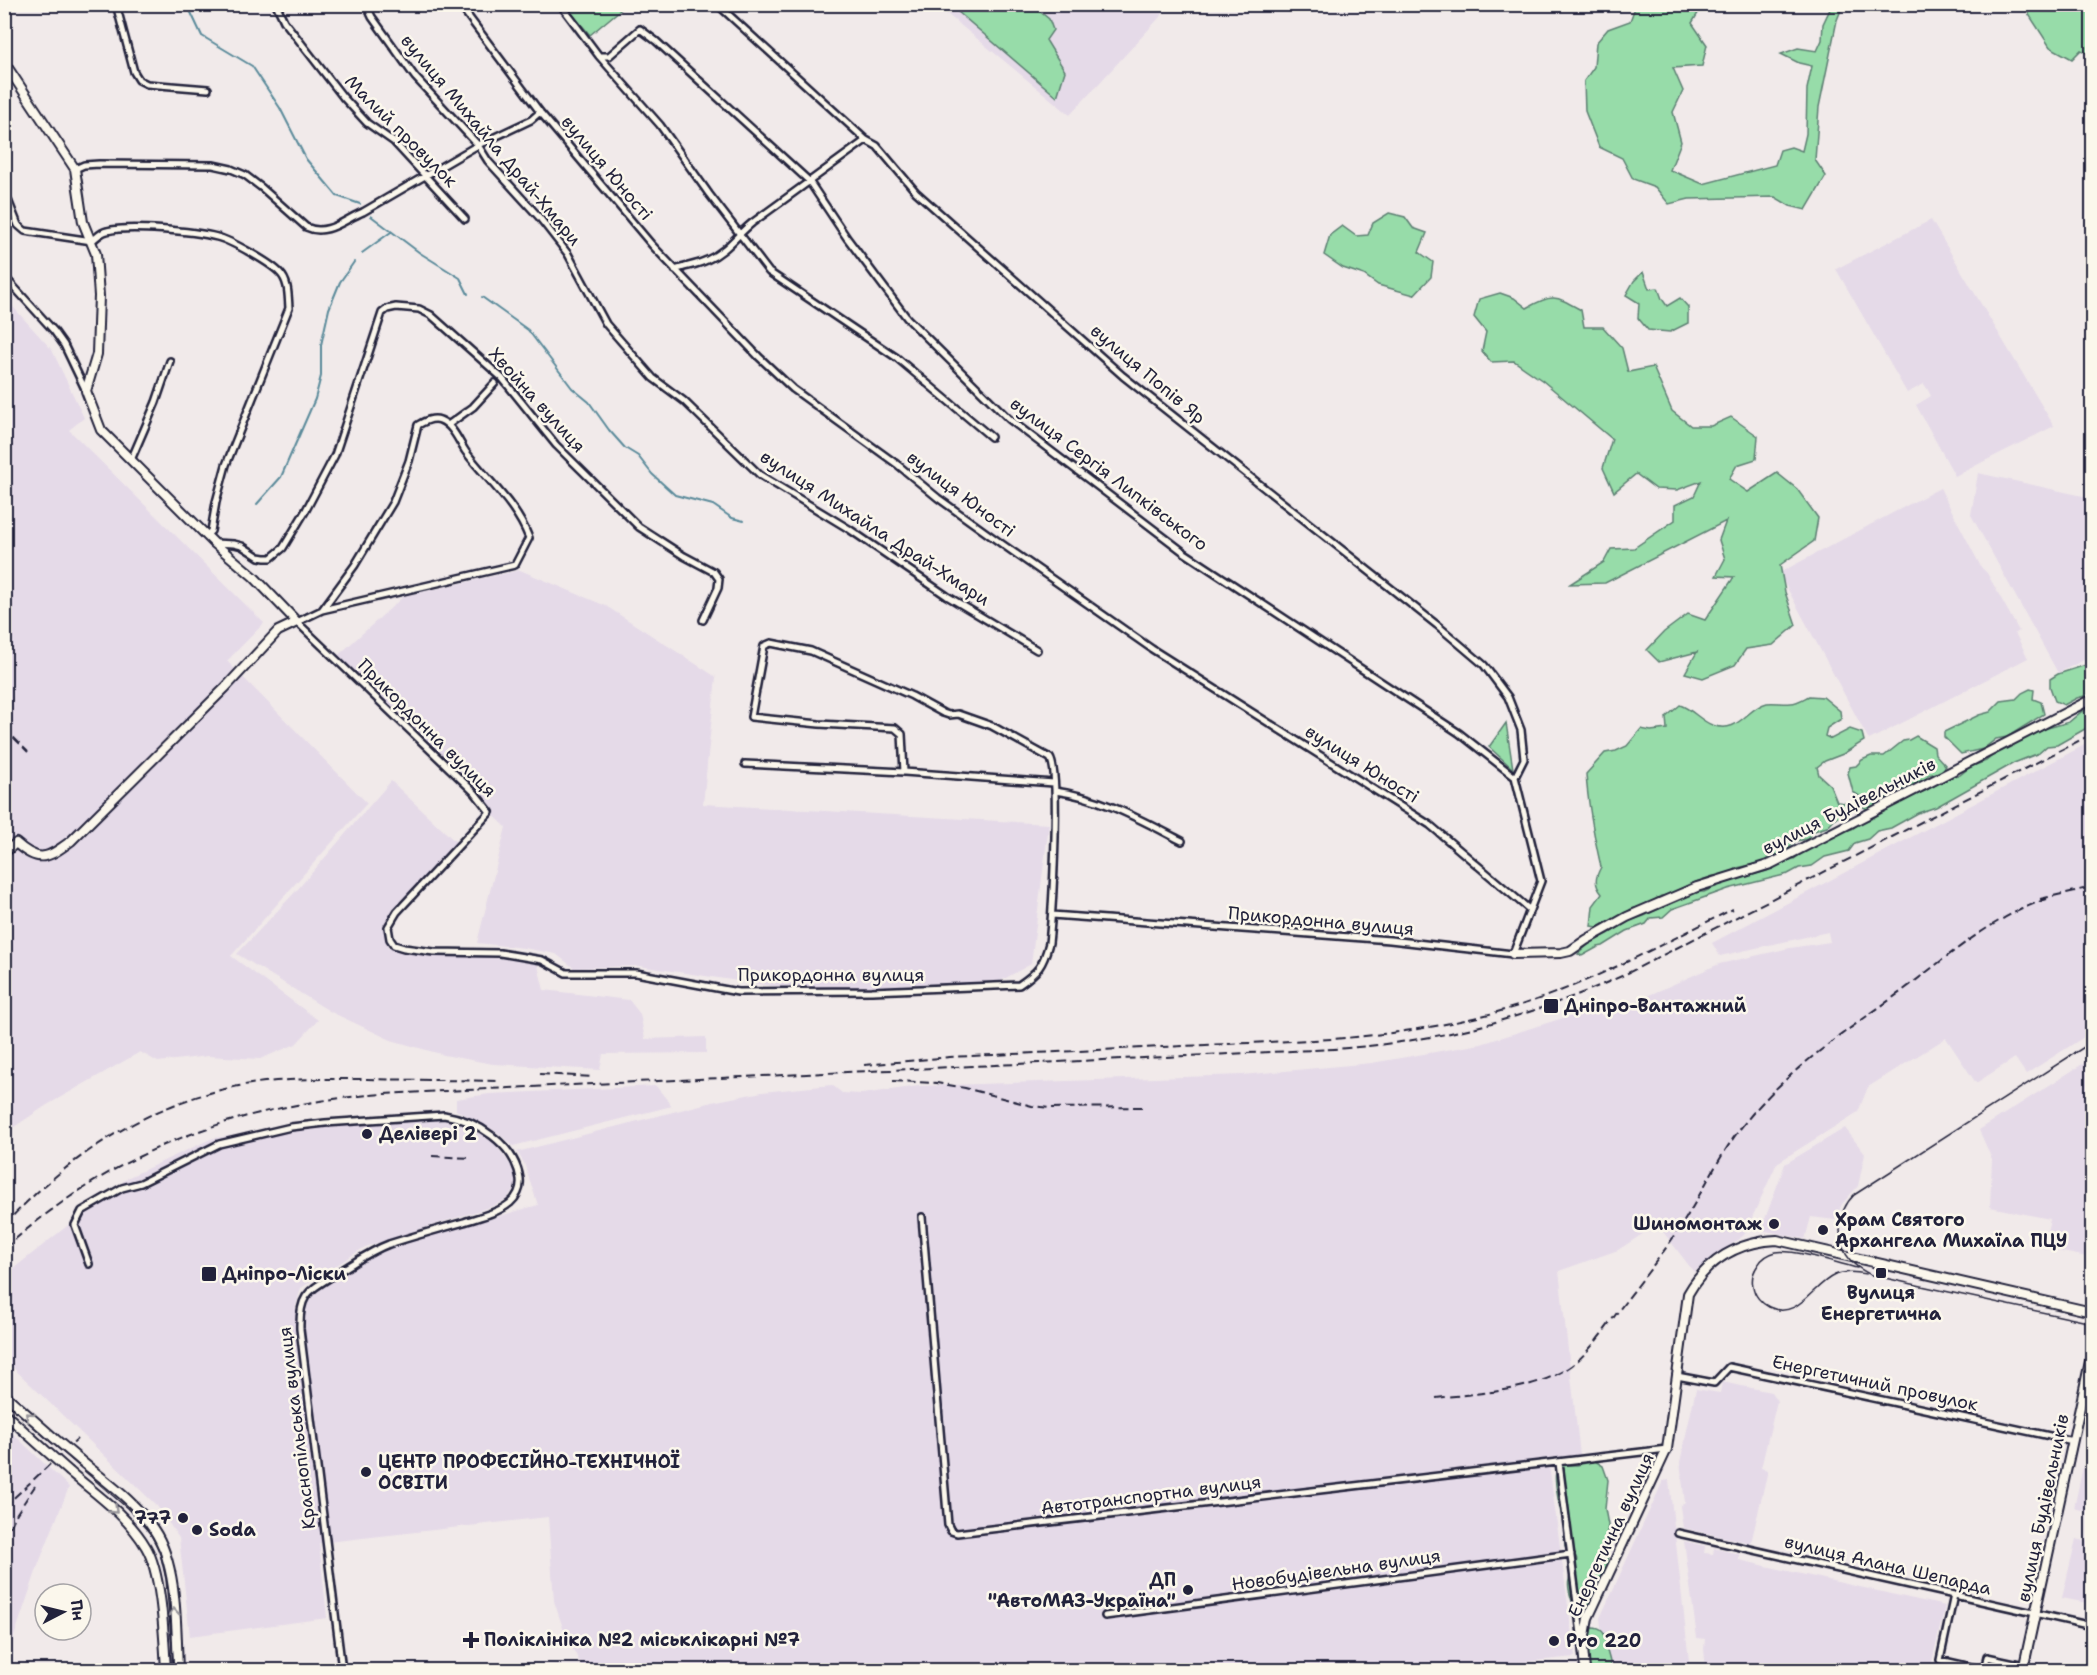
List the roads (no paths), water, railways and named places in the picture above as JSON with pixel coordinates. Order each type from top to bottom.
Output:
[{"type":"street","points":[[116,4],[134,72],[140,80],[147,84],[208,89]]},
{"type":"street","name":"Малий провулок","points":[[276,4],[284,21],[343,97],[367,123],[394,142],[465,219]]},
{"type":"street","name":"вулиця Михайла Драй-Хмари","points":[[366,4],[372,17],[415,77],[478,145],[488,161],[539,217],[568,254],[606,324],[653,378],[684,400],[760,475],[849,529],[947,596],[1037,650]]},
{"type":"street","name":"вулиця Юності","points":[[459,4],[540,112],[675,270],[793,389],[993,538],[1152,649],[1430,825],[1530,910]]},
{"type":"street","points":[[560,4],[599,56],[660,125],[769,272],[897,358],[992,437]]},
{"type":"street","name":"вулиця Попів Яр","points":[[717,4],[866,140],[877,146],[916,192],[1124,376],[1484,665],[1508,697],[1521,730],[1524,759],[1515,777]]},
{"type":"street","name":"вулиця Сергія Липківського","points":[[599,56],[609,56],[640,29],[808,181],[847,238],[908,318],[1009,419],[1185,553],[1459,733],[1515,777]]},
{"type":"street","points":[[4,62],[75,169],[83,222],[96,254],[99,297],[97,354],[86,390]]},
{"type":"street","points":[[75,169],[84,165],[99,164],[213,165],[245,176],[306,227],[320,231],[335,228],[348,218],[363,212],[478,145],[531,120],[540,112]]},
{"type":"street","points":[[675,270],[707,260],[730,245],[739,233],[866,140]]},
{"type":"street","points":[[4,190],[18,225],[26,231],[92,241],[106,231],[130,228],[219,237],[261,259],[279,271],[284,278],[289,308],[226,465],[211,531],[207,535]]},
{"type":"street","name":"Прикордонна вулиця","points":[[4,276],[59,338],[86,390],[101,430],[214,543],[254,577],[297,622],[475,793],[490,812],[397,912],[388,927],[390,939],[394,945],[434,952],[500,953],[543,960],[566,973],[636,973],[738,992],[872,991],[1019,985],[1036,973],[1044,961],[1049,943],[1052,915],[1390,940],[1513,954]]},
{"type":"street","name":"Хвойна вулиця","points":[[214,543],[242,546],[251,553],[265,558],[271,558],[283,548],[336,455],[382,313],[387,309],[408,307],[431,315],[502,378],[556,445],[639,527],[714,572],[719,579],[718,588],[703,620]]},
{"type":"street","points":[[131,460],[156,402],[170,361]]},
{"type":"street","points":[[448,425],[473,407],[495,383]]},
{"type":"street","points":[[4,853],[16,843],[28,853],[38,857],[49,856],[71,842],[278,632],[322,610],[515,565],[529,538],[526,530],[501,491],[465,451],[448,425],[435,419],[418,425],[409,461],[393,502],[355,565],[322,610]]},
{"type":"street","points":[[904,772],[902,734],[895,728],[819,724],[751,717],[764,646],[771,643],[812,651],[912,696],[943,713],[958,714],[992,726],[1050,758],[1054,764],[1055,791],[1052,915]]},
{"type":"street","name":"вулиця Будівельників","points":[[1513,954],[1570,951],[1627,917],[1697,887],[1772,864],[2092,699]]},
{"type":"street","points":[[745,764],[1054,783]]},
{"type":"street","points":[[1513,954],[1541,881],[1515,777]]},
{"type":"street","points":[[1055,791],[1076,794],[1130,814],[1182,842]]},
{"type":"street","name":"Краснопільська вулиця","points":[[89,1264],[75,1225],[82,1211],[122,1188],[141,1183],[211,1147],[291,1127],[337,1122],[454,1116],[497,1139],[518,1167],[519,1193],[509,1204],[491,1213],[386,1245],[368,1254],[306,1294],[300,1310],[300,1329],[342,1671]]},
{"type":"street","name":"Автотранспортна вулиця","points":[[922,1217],[948,1525],[951,1531],[957,1533],[1667,1449]]},
{"type":"street","name":"Енергетична вулиця","points":[[1583,1648],[1588,1618],[1667,1449],[1688,1294],[1710,1265],[1726,1254],[1744,1245],[1777,1240],[2092,1312]]},
{"type":"street","name":"вулиця Будівельників","points":[[2024,1668],[2092,1352]]},
{"type":"street","name":"Енергетичний провулок","points":[[1677,1376],[1714,1383],[1729,1367],[2073,1441]]},
{"type":"street","points":[[4,1394],[135,1507],[159,1537],[168,1559],[171,1578],[178,1671]]},
{"type":"street","points":[[4,1413],[126,1522],[142,1541],[150,1555],[157,1579],[166,1671]]},
{"type":"street","name":"Енергетична вулиця","points":[[1559,1462],[1585,1671]]},
{"type":"street","name":"вулиця Алана Шепарда","points":[[1678,1533],[2092,1626]]},
{"type":"street","name":"Новобудівельна вулиця","points":[[1105,1616],[1571,1554]]},
{"type":"street","points":[[1954,1595],[1940,1660],[1984,1670],[1987,1657],[2024,1668]]},
{"type":"waterway","points":[[187,4],[202,36],[252,66],[280,108],[306,159],[337,196],[360,204]]},
{"type":"waterway","points":[[371,216],[420,253],[460,278],[468,294]]},
{"type":"waterway","points":[[362,253],[391,232]]},
{"type":"waterway","points":[[257,504],[281,477],[315,399],[321,376],[321,345],[329,309],[340,282],[354,262]]},
{"type":"waterway","points":[[482,297],[528,330],[572,388],[589,402],[625,448],[638,456],[652,474],[675,495],[713,505],[732,518],[744,521]]},
{"type":"tram line","points":[[2092,1042],[1854,1195],[1844,1210],[1840,1227],[1840,1236],[1846,1254],[1856,1266],[1871,1275],[2092,1323]]},
{"type":"tram line","points":[[1857,1268],[1804,1254],[1776,1252],[1760,1263],[1754,1273],[1752,1283],[1761,1301],[1779,1310],[1797,1306],[1835,1275],[1850,1272],[1866,1274]]},
{"type":"tram line","points":[[4,1401],[127,1508],[150,1533],[160,1552],[166,1579],[174,1670]]},
{"type":"railway","points":[[4,728],[28,752]]},
{"type":"railway","points":[[4,1249],[46,1214],[133,1159],[180,1138],[227,1122],[277,1109],[328,1100],[382,1094],[1334,1049],[1410,1041],[1482,1026],[1553,1004],[1624,975],[2092,734]]},
{"type":"railway","points":[[2040,899],[2092,887]]},
{"type":"railway","points":[[1436,1398],[1521,1387],[1553,1376],[1575,1363],[1596,1341],[1662,1253],[1686,1218],[1730,1143],[1754,1111],[1773,1092],[1835,1039],[1971,939],[2007,916],[2047,899]]},
{"type":"railway","points":[[864,1065],[950,1057],[1333,1039],[1428,1027],[1498,1012],[1576,985],[1733,909]]},
{"type":"railway","points":[[540,1074],[593,1077]]},
{"type":"railway","points":[[4,1225],[56,1176],[113,1135],[144,1118],[209,1093],[244,1085],[306,1079],[499,1081]]},
{"type":"railway","points":[[893,1081],[937,1083],[1049,1108],[1143,1107]]},
{"type":"railway","points":[[432,1156],[471,1158]]},
{"type":"railway","points":[[4,1507],[77,1439]]},
{"type":"railway","points":[[4,1539],[17,1513],[35,1486]]},
{"type":"place","name":"Дніпро-Вантажний","points":[[1551,1006]]},
{"type":"place","name":"Делівері 2","points":[[367,1134]]},
{"type":"place","name":"Шиномонтаж","points":[[1774,1224]]},
{"type":"place","name":"Храм Святого Архангела Михаїла ПЦУ","points":[[1823,1230]]},
{"type":"place","name":"Вулиця Енергетична","points":[[1881,1273]]},
{"type":"place","name":"Дніпро-Ліски","points":[[209,1274]]},
{"type":"place","name":"ЦЕНТР ПРОФЕСІЙНО-ТЕХНІЧНОЇ ОСВІТИ","points":[[366,1472]]},
{"type":"place","name":"777","points":[[183,1518]]},
{"type":"place","name":"Soda","points":[[197,1530]]},
{"type":"place","name":"ДП \"АвтоМАЗ-Україна\"","points":[[1188,1590]]},
{"type":"place","name":"Поліклініка №2 міськлікарні №7","points":[[471,1640]]},
{"type":"place","name":"Pro 220","points":[[1554,1641]]}]
